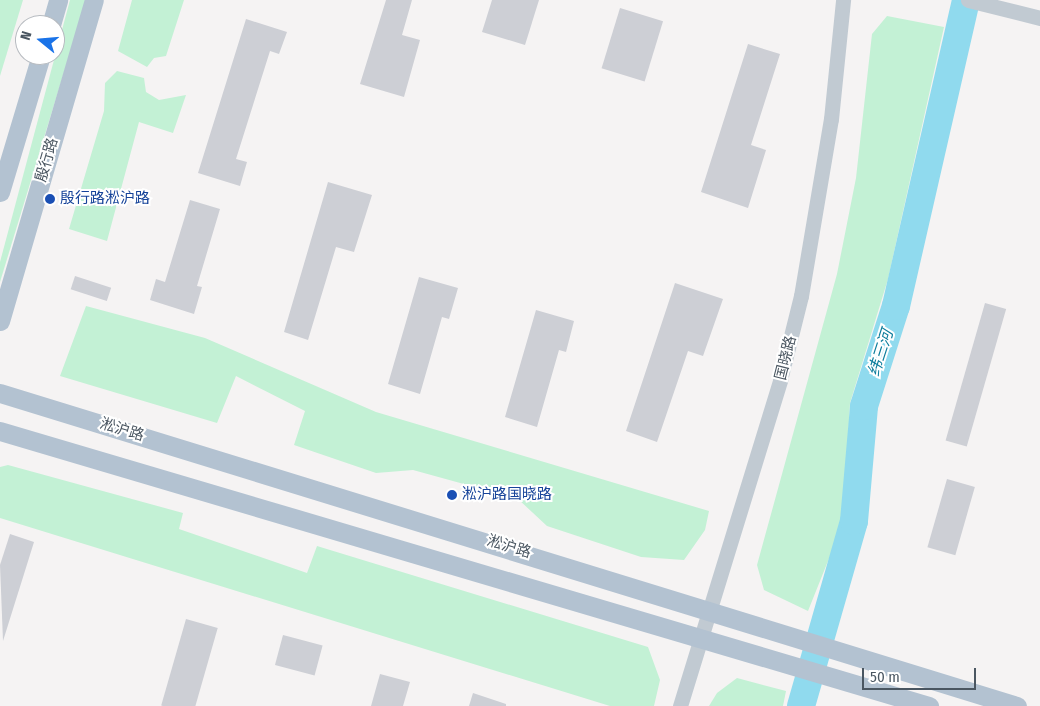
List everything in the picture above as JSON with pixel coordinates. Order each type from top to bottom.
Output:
[{"type":"main road","points":[[54,15],[58,0]]},
{"type":"main road","name":"殷行路","points":[[0,321],[94,0]]},
{"type":"main road","points":[[0,192],[38,65]]},
{"type":"main road","name":"淞沪路","points":[[0,393],[711,608],[1017,706]]},
{"type":"main road","name":"淞沪路","points":[[0,431],[702,635],[930,706]]},
{"type":"street","name":"国晓路","points":[[680,706],[711,608],[801,296],[831,119],[843,0]]},
{"type":"street","points":[[968,0],[1040,18]]},
{"type":"green space","points":[[0,0],[23,0],[18,15],[15,15],[15,26],[0,76]]},
{"type":"green space","points":[[70,0],[86,0],[0,282],[0,262],[53,65],[65,65],[65,19]]},
{"type":"green space","points":[[132,0],[184,0],[166,56],[154,58],[147,67],[118,51]]},
{"type":"green space","points":[[887,16],[944,27],[888,279],[850,403],[844,521],[808,611],[764,590],[757,565],[837,274],[856,178],[872,34]]},
{"type":"green space","points":[[117,71],[144,78],[146,92],[159,100],[186,95],[173,133],[139,122],[107,241],[69,229],[104,111],[105,83]]},
{"type":"green space","points":[[86,306],[205,338],[376,412],[709,511],[705,530],[684,560],[641,557],[547,526],[518,499],[413,470],[376,473],[294,445],[305,411],[236,376],[217,423],[60,376]]},
{"type":"green space","points":[[8,465],[183,513],[179,529],[307,573],[317,546],[648,647],[660,680],[654,706],[610,706],[0,518],[0,467]]},
{"type":"green space","points":[[737,678],[786,691],[783,706],[709,706],[717,693]]},
{"type":"building","points":[[386,0],[412,0],[402,35],[420,40],[404,97],[360,84]]},
{"type":"building","points":[[492,0],[539,0],[525,45],[482,32]]},
{"type":"building","points":[[620,8],[663,21],[645,81],[602,68]]},
{"type":"building","points":[[246,19],[287,32],[279,54],[270,51],[236,159],[247,162],[240,186],[198,173]]},
{"type":"building","points":[[748,44],[780,54],[751,145],[766,150],[748,208],[701,192]]},
{"type":"building","points":[[328,182],[372,195],[354,252],[336,247],[308,340],[284,332]]},
{"type":"building","points":[[190,200],[220,209],[197,286],[202,287],[194,314],[150,300],[156,279],[165,282]]},
{"type":"building","points":[[75,276],[111,288],[107,301],[71,289]]},
{"type":"building","points":[[419,277],[458,288],[449,319],[442,317],[420,394],[388,384]]},
{"type":"building","points":[[675,283],[723,299],[703,356],[688,351],[657,442],[626,431]]},
{"type":"building","points":[[985,303],[1006,309],[967,447],[946,440]]},
{"type":"building","points":[[536,310],[574,321],[566,352],[559,350],[537,427],[505,417]]},
{"type":"building","points":[[947,479],[975,487],[955,555],[927,547]]},
{"type":"building","points":[[10,534],[34,542],[3,641],[0,565]]},
{"type":"building","points":[[186,619],[218,628],[195,706],[161,706]]},
{"type":"building","points":[[283,635],[323,646],[315,676],[275,665]]},
{"type":"building","points":[[380,674],[410,682],[403,706],[371,706]]},
{"type":"building","points":[[473,693],[506,704],[506,706],[469,706]]},
{"type":"waterway","name":"纬三河","points":[[801,706],[854,521],[864,406],[896,306],[966,0]]},
{"type":"place","name":"殷行路淞沪路","points":[[50,199]]},
{"type":"place","name":"淞沪路国晓路","points":[[452,495]]}]
